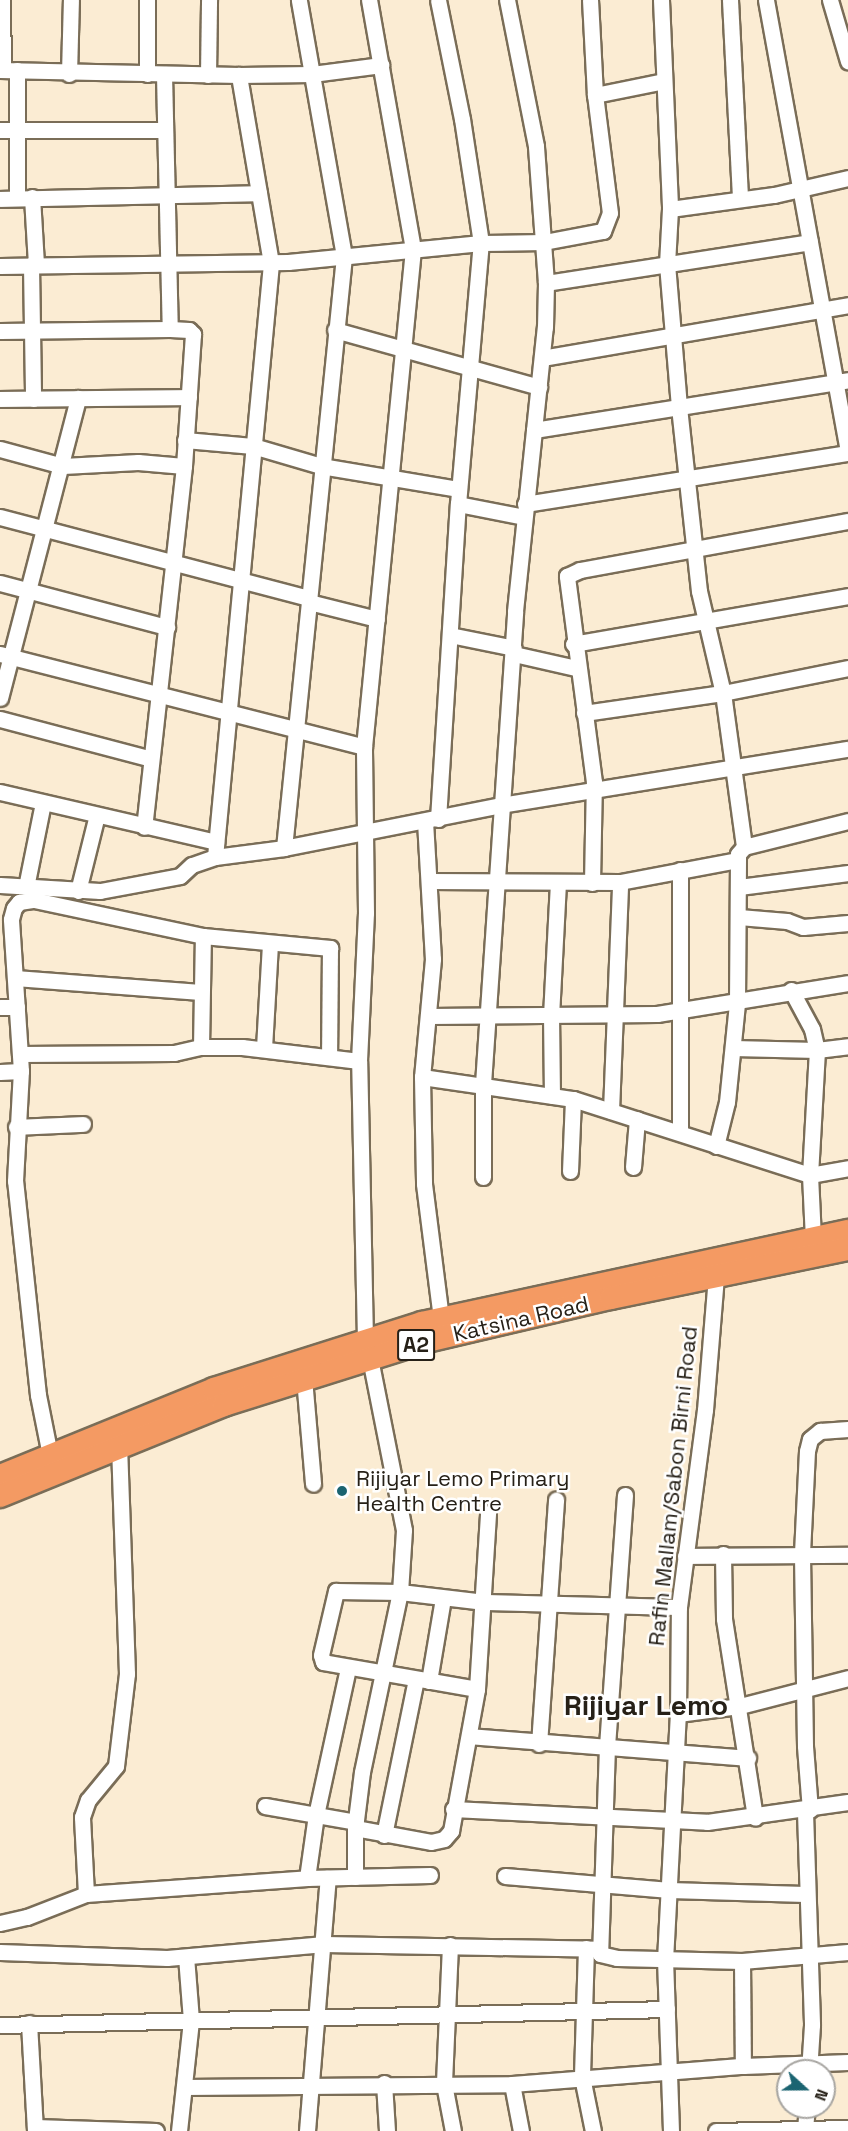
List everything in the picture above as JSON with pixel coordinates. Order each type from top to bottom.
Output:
[{"type":"highway","name":"Katsina Road","points":[[0,1496],[119,1447],[304,1378],[441,1319],[848,1231]]},
{"type":"highway","name":"Katsina Road","points":[[0,1476],[214,1389],[368,1349],[848,1249]]},
{"type":"street","points":[[2,0],[8,129],[25,198],[34,265],[33,399]]},
{"type":"street","points":[[69,74],[71,0]]},
{"type":"street","points":[[147,0],[147,74]]},
{"type":"street","points":[[208,75],[209,0]]},
{"type":"street","points":[[284,848],[344,256],[299,0]]},
{"type":"street","points":[[355,1877],[355,1825],[382,1674],[400,1592],[404,1530],[368,1349],[359,1061],[366,830],[363,747],[413,249],[369,0]]},
{"type":"street","points":[[438,0],[462,119],[480,243],[450,635],[431,820],[429,880],[433,959],[422,1077],[424,1184],[441,1319]]},
{"type":"street","points":[[483,1177],[483,1084],[501,805],[524,511],[542,358],[546,283],[532,123],[507,0]]},
{"type":"street","points":[[0,266],[271,263],[480,243],[544,242],[603,231],[609,222],[595,95],[590,0]]},
{"type":"street","points":[[662,0],[670,209],[667,264],[679,407],[698,547],[699,591],[723,693],[741,853],[737,1003],[727,1102],[716,1146]]},
{"type":"street","points":[[730,0],[740,199]]},
{"type":"street","points":[[185,440],[254,446],[321,466],[391,479],[524,511],[690,477],[848,452],[842,381],[821,309],[766,0]]},
{"type":"street","points":[[830,0],[848,61]]},
{"type":"street","points":[[6,70],[69,74],[239,75],[312,74],[381,65]]},
{"type":"street","points":[[164,74],[165,197],[170,329]]},
{"type":"street","points":[[0,885],[78,891],[180,876],[215,849],[271,263],[239,75]]},
{"type":"street","points":[[595,95],[664,81]]},
{"type":"street","points":[[8,129],[165,130]]},
{"type":"street","points":[[670,209],[740,199],[848,178]]},
{"type":"street","points":[[0,199],[165,197],[259,193]]},
{"type":"street","points":[[546,283],[810,242]]},
{"type":"street","points":[[542,358],[673,333],[848,305]]},
{"type":"street","points":[[0,331],[170,329],[189,330],[193,334],[184,466],[144,827]]},
{"type":"street","points":[[335,330],[403,347],[470,370],[539,387]]},
{"type":"street","points":[[534,430],[842,381]]},
{"type":"street","points":[[0,399],[189,397]]},
{"type":"street","points":[[0,698],[5,656],[63,466],[78,398]]},
{"type":"street","points":[[0,449],[63,466],[138,462],[184,466]]},
{"type":"street","points":[[0,517],[174,562],[377,619]]},
{"type":"street","points":[[592,883],[594,792],[573,644],[569,574],[698,547],[848,521]]},
{"type":"street","points":[[0,583],[167,627]]},
{"type":"street","points":[[573,644],[706,623],[848,596]]},
{"type":"street","points":[[450,635],[576,668]]},
{"type":"street","points":[[5,656],[228,710],[363,747]]},
{"type":"street","points":[[584,713],[723,693],[848,668]]},
{"type":"street","points":[[0,719],[151,759]]},
{"type":"street","points":[[0,792],[144,827],[215,849],[284,848],[501,805],[594,792],[848,749]]},
{"type":"street","points":[[26,887],[44,803]]},
{"type":"street","points":[[78,891],[98,815]]},
{"type":"street","points":[[429,880],[558,884],[620,882],[680,870],[848,821]]},
{"type":"street","points":[[680,870],[677,1012],[682,1111],[680,1132]]},
{"type":"street","points":[[739,887],[848,873]]},
{"type":"street","points":[[611,1112],[620,882]]},
{"type":"street","points":[[552,1096],[551,1016],[558,884]]},
{"type":"street","points":[[50,1455],[38,1395],[15,1181],[16,1126],[21,1071],[11,919],[19,902],[44,902],[203,936],[332,951],[329,1056]]},
{"type":"street","points":[[739,917],[787,921],[803,927],[848,923]]},
{"type":"street","points":[[201,1047],[200,992],[203,936]]},
{"type":"street","points":[[264,1048],[270,945]]},
{"type":"street","points":[[15,978],[200,992]]},
{"type":"street","points":[[429,1016],[488,1018],[613,1016],[677,1012],[737,1003],[791,990],[848,983]]},
{"type":"street","points":[[791,990],[812,1029],[817,1050],[810,1175],[813,1239]]},
{"type":"street","points":[[0,1007],[17,1007]]},
{"type":"street","points":[[733,1048],[817,1050],[848,1046]]},
{"type":"street","points":[[20,1054],[174,1053],[201,1047],[264,1048],[359,1061]]},
{"type":"street","points":[[0,1072],[21,1071]]},
{"type":"street","points":[[422,1077],[483,1084],[573,1100],[810,1175],[848,1168]]},
{"type":"street","points":[[570,1171],[573,1100]]},
{"type":"street","points":[[633,1167],[637,1119]]},
{"type":"street","points":[[16,1126],[83,1124]]},
{"type":"street","name":"Rafin Mallam/Sabon Birni Road","points":[[671,2131],[665,1960],[670,1822],[678,1714],[679,1607],[705,1410],[716,1277]]},
{"type":"street","points":[[304,1378],[313,1484]]},
{"type":"street","points":[[810,2059],[811,1954],[805,1894],[808,1811],[805,1746],[807,1688],[802,1552],[804,1480],[810,1439],[820,1431],[848,1429]]},
{"type":"street","points":[[86,1894],[82,1817],[84,1808],[116,1766],[127,1674],[119,1447]]},
{"type":"street","points":[[593,2131],[582,2077],[585,2010],[600,1885],[615,1605],[625,1495]]},
{"type":"street","points":[[539,1744],[556,1500]]},
{"type":"street","points":[[266,1806],[316,1815],[384,1835],[431,1842],[444,1839],[451,1831],[453,1809],[477,1689],[488,1513]]},
{"type":"street","points":[[685,1556],[802,1552],[848,1555]]},
{"type":"street","points":[[723,1554],[724,1619],[740,1706],[755,1818]]},
{"type":"street","points":[[477,1689],[324,1662],[321,1655],[336,1591],[400,1592],[484,1602],[679,1607]]},
{"type":"street","points":[[384,1835],[443,1598]]},
{"type":"street","points":[[308,1878],[316,1815],[348,1668]]},
{"type":"street","points":[[678,1714],[740,1706],[848,1678]]},
{"type":"street","points":[[469,1736],[539,1744],[607,1746],[748,1758]]},
{"type":"street","points":[[453,1809],[670,1822],[755,1818],[808,1811],[848,1802]]},
{"type":"street","points":[[0,1923],[27,1917],[86,1894],[308,1878],[430,1875]]},
{"type":"street","points":[[506,1876],[669,1890],[805,1894]]},
{"type":"street","points":[[307,2131],[328,1878]]},
{"type":"street","points":[[0,1952],[186,1957],[324,1944],[450,1945],[592,1948],[605,1957],[742,1961],[848,1952]]},
{"type":"street","points":[[450,1945],[444,2084],[453,2131]]},
{"type":"street","points":[[179,2131],[191,2020],[186,1957]]},
{"type":"street","points":[[742,1961],[743,2066]]},
{"type":"street","points":[[0,2025],[315,2015],[667,2009]]},
{"type":"street","points":[[29,2023],[35,2129],[156,2131]]},
{"type":"street","points":[[184,2087],[309,2087],[384,2083],[512,2084],[743,2066],[776,2066]]},
{"type":"street","points":[[384,2083],[387,2131]]},
{"type":"street","points":[[512,2084],[521,2131]]},
{"type":"street","points":[[805,2129],[806,2119]]},
{"type":"street","points":[[716,2131],[848,2128]]},
{"type":"place","name":"Rijiyar Lemo Primary Health Centre","points":[[342,1491]]},
{"type":"district","name":"Rijiyar Lemo","points":[[646,1705]]}]
